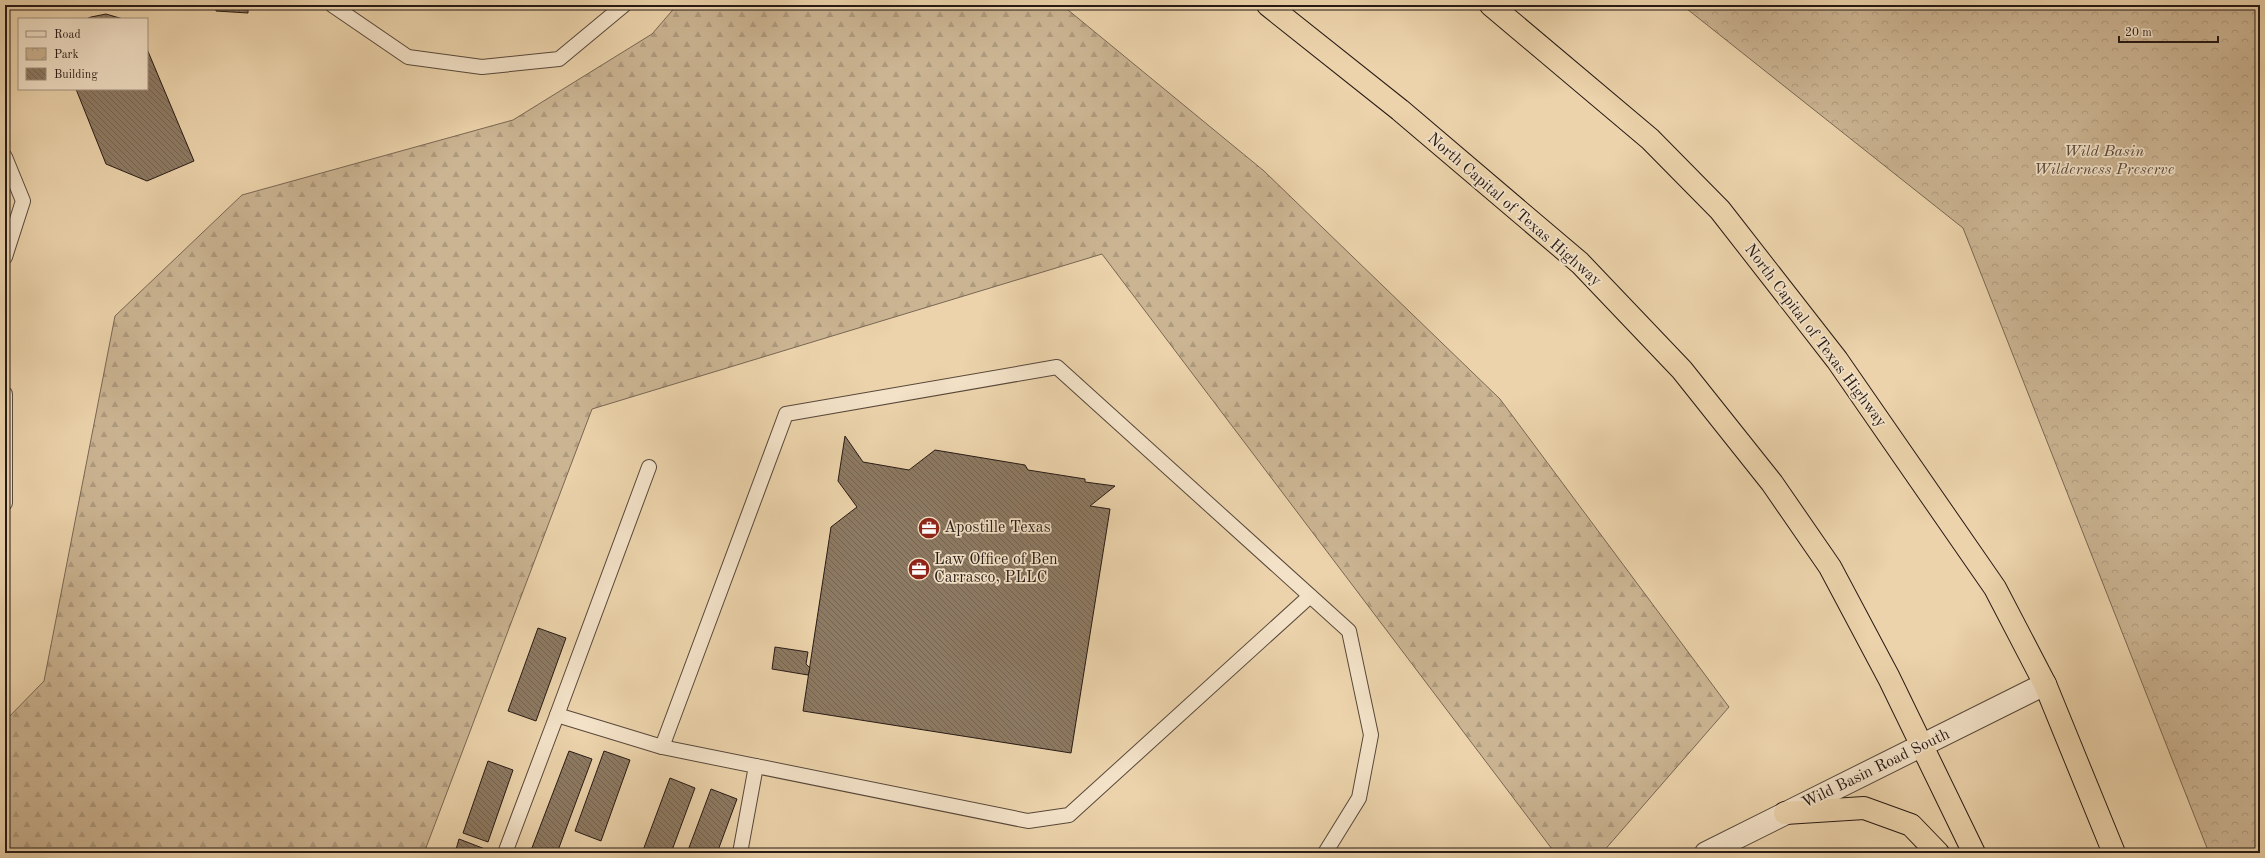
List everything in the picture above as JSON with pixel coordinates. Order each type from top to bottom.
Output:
[{"type":"highway","name":"North Capital of Texas Highway","points":[[1268,5],[1400,110],[1580,263],[1682,370],[1772,483],[1830,567],[1890,678],[1974,853]]},
{"type":"highway","name":"North Capital of Texas Highway","points":[[1491,5],[1650,139],[1720,210],[1837,360],[1995,588],[2045,684],[2114,853]]},
{"type":"highway","points":[[1784,813],[1864,808],[1911,825],[1938,853]]},
{"type":"street","name":"Wild Basin Road South","points":[[1706,853],[2045,684]]},
{"type":"lane","points":[[332,5],[408,57],[482,67],[559,58],[624,5]]},
{"type":"lane","points":[[5,157],[23,201],[5,257]]},
{"type":"lane","points":[[662,747],[786,414],[1057,367],[1349,631],[1371,734],[1359,798],[1325,853]]},
{"type":"lane","points":[[5,394],[5,503]]},
{"type":"lane","points":[[505,853],[649,467]]},
{"type":"lane","points":[[557,715],[662,747],[1028,821],[1069,815],[1310,596]]},
{"type":"lane","points":[[740,853],[756,766]]},
{"type":"green space","points":[[677,5],[1062,5],[1264,171],[1500,399],[1729,707],[1602,853],[1555,853],[1102,254],[592,409],[424,853],[5,853],[5,721],[44,681],[115,316],[242,195],[513,120],[652,34]]},
{"type":"green space","name":"Wild Basin Wilderness Preserve","points":[[1682,5],[2260,5],[2260,853],[2209,853],[1963,228]]},
{"type":"building","points":[[216,5],[248,5],[248,13],[216,11]]},
{"type":"building","points":[[106,14],[120,18],[88,18]]},
{"type":"building","points":[[148,51],[194,161],[147,181],[106,164],[76,90],[148,90]]},
{"type":"building","points":[[845,436],[863,462],[909,470],[935,450],[1025,465],[1028,470],[1085,479],[1085,482],[1115,486],[1090,506],[1110,509],[1071,753],[803,711],[831,527],[857,507],[838,481]]},
{"type":"building","points":[[538,628],[566,638],[536,721],[508,711]]},
{"type":"building","points":[[775,647],[808,652],[806,664],[810,668],[808,675],[772,669]]},
{"type":"building","points":[[569,751],[592,759],[557,853],[530,853]]},
{"type":"building","points":[[604,751],[630,760],[601,841],[575,831]]},
{"type":"building","points":[[488,761],[513,770],[488,842],[463,833]]},
{"type":"building","points":[[670,778],[695,788],[671,853],[642,853]]},
{"type":"building","points":[[711,789],[737,799],[717,853],[687,853]]},
{"type":"building","points":[[459,839],[485,849],[484,853],[455,853]]},
{"type":"place","name":"Apostille Texas","points":[[929,528]]},
{"type":"place","name":"Law Office of Ben Carrasco, PLLC","points":[[919,569]]}]
